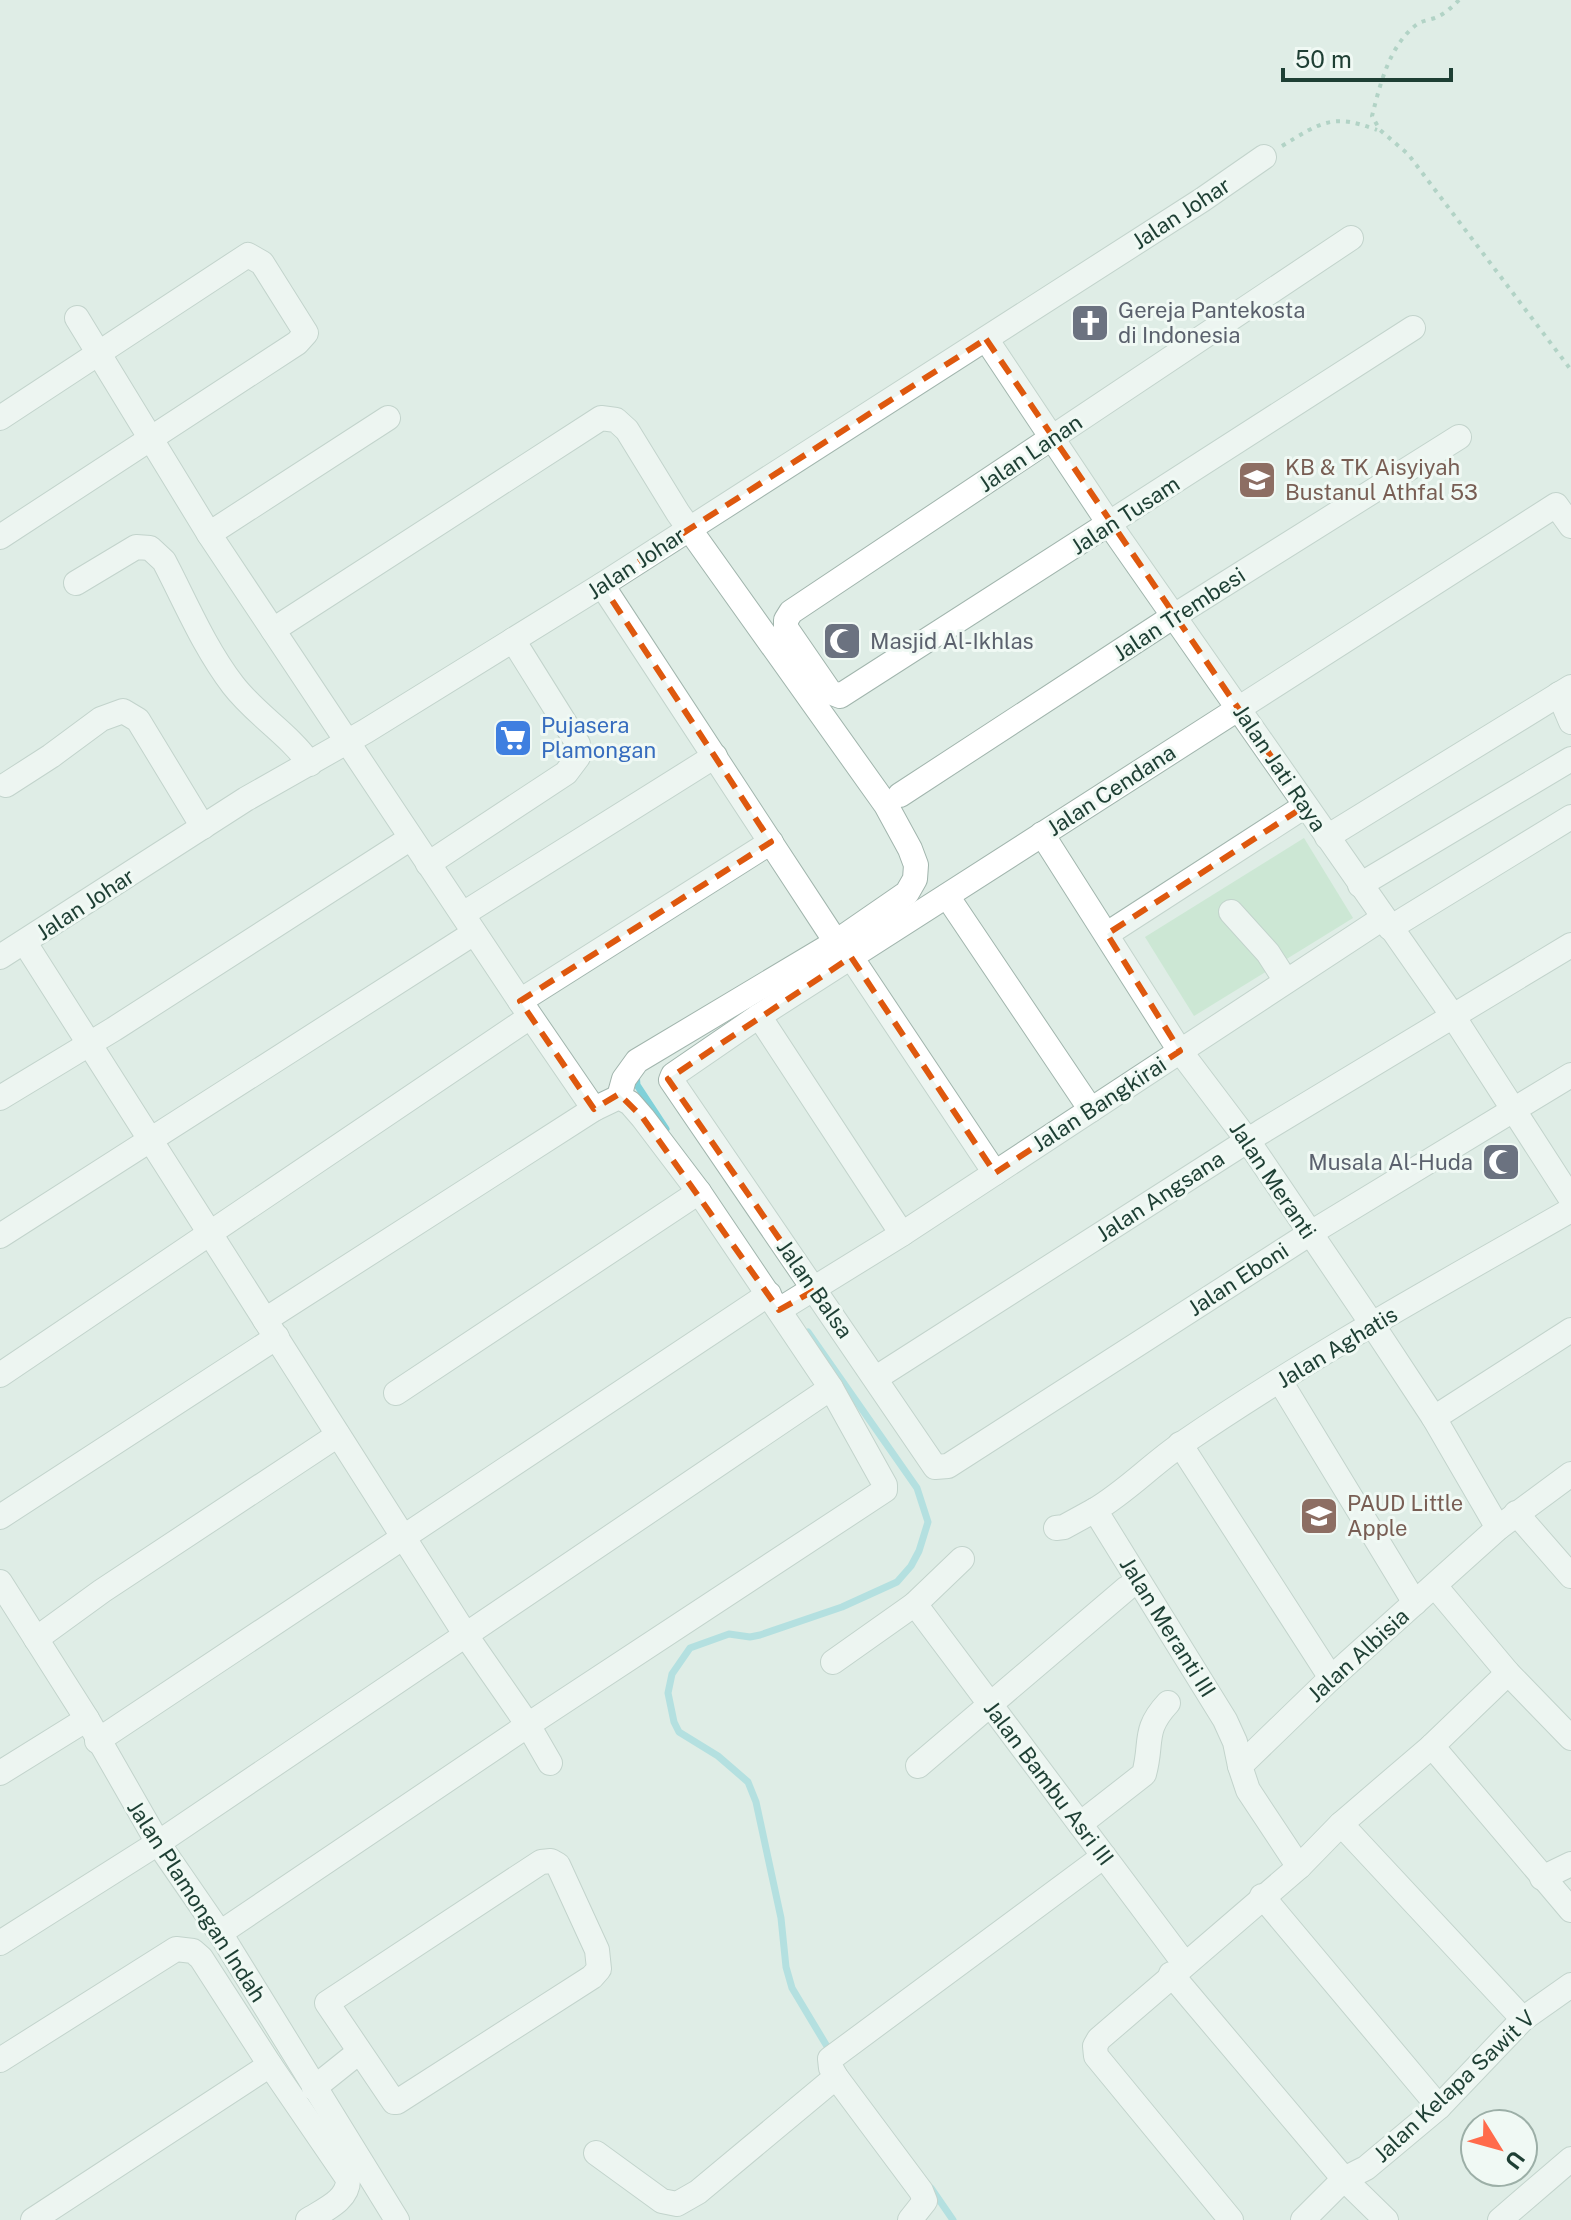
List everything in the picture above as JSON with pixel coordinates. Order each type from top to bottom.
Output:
[{"type":"street","name":"Jalan Johar","points":[[0,957],[246,799],[310,764],[343,734],[513,640],[602,585],[684,520],[986,339],[1264,157]]},
{"type":"street","name":"Jalan Lanan","points":[[834,695],[791,654],[786,620],[791,612],[1351,238]]},
{"type":"street","points":[[0,418],[248,255],[262,263],[306,333],[302,340],[0,537]]},
{"type":"street","points":[[77,318],[209,534],[594,1109]]},
{"type":"street","name":"Jalan Tusam","points":[[834,695],[840,696],[1110,525],[1413,328]]},
{"type":"street","name":"Jalan Jati Raya","points":[[986,339],[1110,525],[1453,1016],[1571,1199]]},
{"type":"street","points":[[209,534],[388,418]]},
{"type":"street","points":[[0,1517],[594,1109],[619,1097],[624,1079],[637,1061],[843,949],[907,893],[915,879],[916,865],[910,849],[886,805],[791,654],[684,520],[627,430],[616,420],[601,418],[273,630]]},
{"type":"street","name":"Jalan Trembesi","points":[[900,795],[1174,616],[1459,437]]},
{"type":"street","name":"Jalan Cendana","points":[[671,1084],[673,1075],[759,1016],[843,949],[947,896],[1556,505],[1565,516]]},
{"type":"street","points":[[76,583],[136,547],[156,551],[212,655],[234,686],[262,717],[295,743],[310,764]]},
{"type":"street","points":[[602,585],[995,1173]]},
{"type":"street","points":[[428,864],[566,773],[578,757],[578,744],[513,640]]},
{"type":"street","points":[[1327,837],[1565,690],[1571,722]]},
{"type":"street","points":[[6,785],[101,719],[123,711],[138,720],[203,827]]},
{"type":"street","points":[[0,1236],[150,1139],[715,756]]},
{"type":"street","points":[[1360,885],[1571,759]]},
{"type":"street","points":[[1107,934],[1305,806]]},
{"type":"street","name":"Jalan Bangkirai","points":[[0,1773],[92,1730],[778,1304],[812,1292],[1286,981],[1571,817]]},
{"type":"street","name":"Jalan Meranti","points":[[1042,834],[1180,1051],[1248,1141],[1507,1521],[1571,1576]]},
{"type":"street","points":[[0,1098],[411,838]]},
{"type":"street","points":[[0,1375],[211,1233],[525,1009],[771,842]]},
{"type":"street","points":[[947,896],[1091,1110]]},
{"type":"street","points":[[1231,912],[1268,953],[1286,981]]},
{"type":"street","points":[[25,943],[403,1538],[550,1763]]},
{"type":"street","name":"Jalan Angsana","points":[[876,1378],[1248,1141],[1571,945]]},
{"type":"street","points":[[759,1016],[902,1234]]},
{"type":"street","name":"Jalan Eboni","points":[[967,1452],[1309,1234],[1571,1075]]},
{"type":"street","name":"Jalan Balsa","points":[[671,1084],[812,1292],[876,1378],[931,1464],[935,1467],[948,1466],[967,1452]]},
{"type":"street","points":[[220,1933],[528,1725],[884,1493],[885,1485],[831,1388],[778,1304],[643,1118],[630,1103],[619,1097]]},
{"type":"street","points":[[396,1393],[699,1192]]},
{"type":"street","name":"Jalan Aghatis","points":[[1056,1528],[1064,1527],[1104,1504],[1180,1444],[1372,1324],[1571,1210]]},
{"type":"street","points":[[1434,1418],[1571,1330]]},
{"type":"street","points":[[1280,1381],[1415,1603]]},
{"type":"street","points":[[0,1943],[158,1843],[467,1637],[831,1388]]},
{"type":"street","points":[[36,1639],[102,1591],[338,1435]]},
{"type":"street","points":[[1180,1444],[1331,1678]]},
{"type":"street","name":"Jalan Albisia","points":[[1240,1766],[1331,1678],[1507,1521],[1571,1474]]},
{"type":"street","name":"Jalan Meranti III","points":[[1104,1504],[1225,1720],[1235,1742],[1240,1766]]},
{"type":"street","points":[[833,1662],[915,1604],[962,1559]]},
{"type":"street","name":"Jalan Plamongan Indah","points":[[0,1582],[11,1621],[36,1639],[158,1843],[220,1933],[397,2220]]},
{"type":"street","points":[[1435,1586],[1508,1673],[1571,1738]]},
{"type":"street","points":[[918,1766],[1127,1588]]},
{"type":"street","name":"Jalan Bambu Asri III","points":[[915,1604],[1104,1856],[1178,1968],[1344,2179],[1386,2220]]},
{"type":"street","points":[[1231,2220],[1096,2056],[1095,2046],[1178,1968],[1299,1867],[1341,1824],[1432,1746],[1508,1673]]},
{"type":"street","points":[[1080,1824],[1141,1779],[1147,1762],[1151,1727],[1168,1703]]},
{"type":"street","points":[[1432,1746],[1571,1910]]},
{"type":"street","points":[[1240,1766],[1248,1790],[1299,1867]]},
{"type":"street","points":[[1341,1824],[1523,2019]]},
{"type":"street","points":[[596,2153],[662,2201],[677,2204],[698,2192],[837,2061],[1104,1856]]},
{"type":"street","points":[[551,1861],[558,1865],[597,1950],[599,1969],[592,1977],[397,2102],[391,2099],[359,2052],[328,2006],[330,2000],[541,1862],[551,1861]]},
{"type":"street","points":[[1542,1878],[1571,1864]]},
{"type":"street","points":[[1262,1896],[1439,2107]]},
{"type":"street","points":[[0,2060],[176,1949],[193,1951],[201,1958],[348,2179],[347,2190],[340,2200],[308,2220]]},
{"type":"street","name":"Jalan Kelapa Sawit V","points":[[1303,2220],[1344,2179],[1366,2168],[1439,2107],[1523,2019],[1571,1985]]},
{"type":"street","points":[[314,2088],[359,2052]]},
{"type":"street","points":[[837,2061],[921,2191],[925,2201],[910,2220]]},
{"type":"street","points":[[33,2220],[270,2065]]},
{"type":"street","points":[[1500,2220],[1571,2159]]},
{"type":"path","points":[[1459,0],[1441,15],[1418,23],[1396,49],[1381,81],[1372,116],[1380,130],[1408,154],[1571,370]]},
{"type":"path","points":[[1264,157],[1317,126],[1337,119],[1380,130]]},
{"type":"highlighted area","points":[[986,339],[1305,806],[1107,934],[1180,1051],[995,1173],[851,957],[668,1079],[815,1290],[779,1310],[643,1118],[619,1094],[594,1109],[520,1001],[771,842],[602,585]]},
{"type":"green space","points":[[1304,838],[1353,918],[1194,1016],[1145,937]]},
{"type":"waterway","points":[[636,1073],[637,1085],[666,1129]]},
{"type":"waterway","points":[[808,1332],[917,1488],[928,1522],[919,1551],[897,1582],[842,1607],[760,1635],[729,1634],[690,1648],[672,1674],[668,1693],[679,1732],[718,1756],[748,1782],[756,1802],[781,1918],[786,1967],[792,1988],[831,2053]]},
{"type":"waterway","points":[[931,2188],[953,2220]]},
{"type":"place","name":"Gereja Pantekosta di Indonesia","points":[[1090,323]]},
{"type":"place","name":"KB & TK Aisyiyah Bustanul Athfal 53","points":[[1257,480]]},
{"type":"place","name":"Masjid Al-Ikhlas","points":[[842,641]]},
{"type":"place","name":"Pujasera Plamongan","points":[[513,738]]},
{"type":"place","name":"Musala Al-Huda","points":[[1501,1162]]},
{"type":"place","name":"PAUD Little Apple","points":[[1319,1516]]}]
